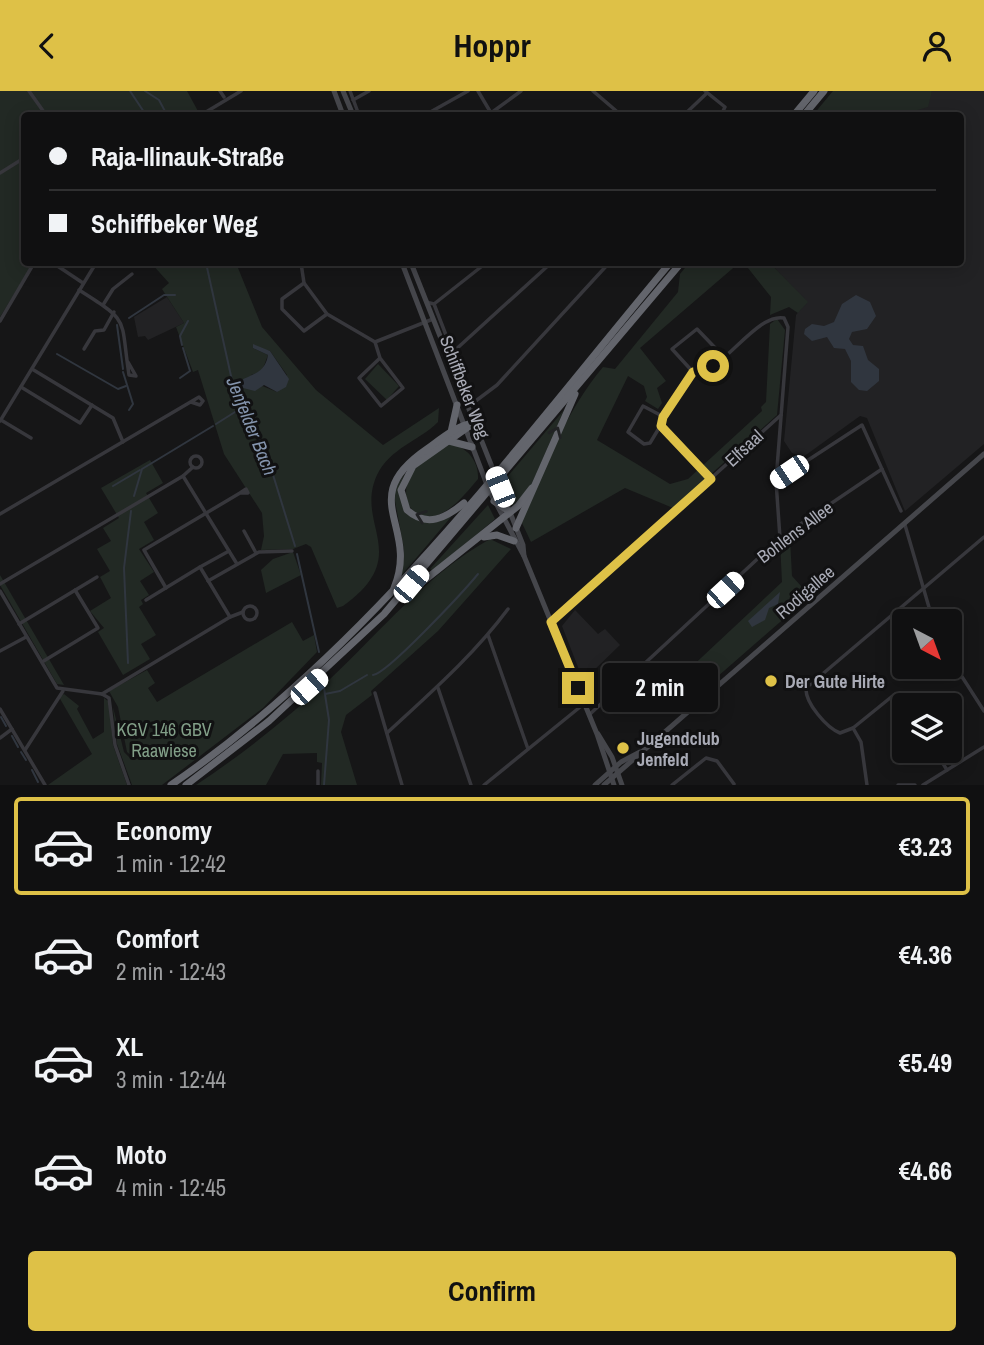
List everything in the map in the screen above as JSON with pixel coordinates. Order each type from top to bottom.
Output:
[{"type":"highway","points":[[796,112],[814,91]]},
{"type":"highway","points":[[806,112],[824,91]]},
{"type":"highway","points":[[384,614],[482,492],[498,468],[667,266]]},
{"type":"highway","points":[[474,423],[418,462],[405,475],[401,490],[405,506],[419,518],[438,520],[502,477],[678,266]]},
{"type":"highway","points":[[516,528],[565,413],[584,378]]},
{"type":"highway","points":[[451,432],[457,405]]},
{"type":"highway","points":[[391,595],[402,558],[391,504],[393,480],[413,458],[451,432],[465,428]]},
{"type":"highway","points":[[448,441],[472,447]]},
{"type":"highway","points":[[186,785],[269,721],[384,614],[518,506],[532,488]]},
{"type":"highway","points":[[171,785],[264,716],[336,651],[391,595],[482,492]]},
{"type":"highway","points":[[494,501],[510,512]]},
{"type":"highway","points":[[477,540],[497,535],[514,541]]},
{"type":"main road","points":[[334,91],[343,112]]},
{"type":"main road","points":[[343,91],[352,112]]},
{"type":"main road","name":"Schiffbeker Weg","points":[[403,266],[494,501],[524,556]]},
{"type":"main road","name":"Schiffbeker Weg","points":[[413,266],[510,512],[524,556],[585,703],[613,782]]},
{"type":"main road","name":"Rodigallee","points":[[604,785],[613,782],[643,750],[984,454]]},
{"type":"main road","name":"Schiffbeker Weg","points":[[597,734],[616,767],[622,785]]},
{"type":"main road","name":"Rodigallee","points":[[595,785],[609,772],[643,750]]},
{"type":"street","points":[[29,91],[44,112]]},
{"type":"street","points":[[220,91],[224,97]]},
{"type":"street","points":[[206,112],[241,91]]},
{"type":"street","points":[[350,91],[358,112]]},
{"type":"street","points":[[353,100],[369,91]]},
{"type":"street","points":[[430,112],[468,91]]},
{"type":"street","points":[[478,91],[490,112]]},
{"type":"street","points":[[494,112],[521,91]]},
{"type":"street","points":[[593,91],[618,112]]},
{"type":"street","points":[[687,112],[706,92],[723,112]]},
{"type":"street","points":[[0,173],[21,160]]},
{"type":"street","points":[[0,321],[32,266]]},
{"type":"street","points":[[58,266],[83,283]]},
{"type":"street","points":[[31,438],[0,420],[94,266]]},
{"type":"street","points":[[301,266],[304,283],[327,314],[375,342],[380,358],[403,388],[381,405],[359,378],[380,358]]},
{"type":"street","points":[[426,302],[434,304],[481,266]]},
{"type":"street","points":[[453,352],[548,266]]},
{"type":"street","points":[[473,403],[505,377],[606,266]]},
{"type":"street","points":[[103,305],[113,289],[132,274]]},
{"type":"street","points":[[304,283],[282,299],[282,309],[304,331],[327,314]]},
{"type":"street","points":[[79,290],[114,312],[124,329],[128,362]]},
{"type":"street","name":"Schiffbeker Weg","points":[[434,304],[481,426],[481,441]]},
{"type":"street","points":[[84,349],[95,331],[104,330],[114,312]]},
{"type":"street","points":[[663,417],[643,406],[628,432],[648,444],[693,372],[709,368],[774,319],[784,318],[788,327],[776,481],[780,538]]},
{"type":"street","points":[[375,342],[433,319]]},
{"type":"street","points":[[693,372],[672,349],[697,329],[723,356]]},
{"type":"street","points":[[32,369],[113,418],[123,442]]},
{"type":"street","points":[[21,387],[80,423],[92,405]]},
{"type":"street","points":[[0,514],[191,402]]},
{"type":"street","name":"Elfsaal","points":[[551,622],[781,415]]},
{"type":"street","points":[[661,426],[711,479]]},
{"type":"street","points":[[776,481],[858,426],[864,427],[901,511]]},
{"type":"street","points":[[0,584],[194,467]]},
{"type":"street","name":"Bohlens Allee","points":[[589,715],[780,538],[882,470]]},
{"type":"street","points":[[183,476],[237,564]]},
{"type":"street","points":[[166,588],[144,550],[240,493]]},
{"type":"street","points":[[905,524],[929,609]]},
{"type":"street","points":[[244,531],[256,553]]},
{"type":"street","points":[[892,696],[853,727],[840,733],[833,730],[807,699],[806,688],[984,537]]},
{"type":"street","points":[[146,600],[229,551]]},
{"type":"street","points":[[208,581],[256,553],[292,551]]},
{"type":"street","points":[[200,567],[230,617]]},
{"type":"street","points":[[19,624],[97,577]]},
{"type":"street","points":[[41,662],[98,628],[75,590]]},
{"type":"street","points":[[0,591],[57,688],[64,691],[102,694],[251,606],[258,613],[255,619],[249,620],[243,612]]},
{"type":"street","points":[[387,733],[438,687],[488,635],[508,609]]},
{"type":"street","points":[[488,635],[527,749]]},
{"type":"street","points":[[0,651],[26,637]]},
{"type":"street","points":[[962,677],[984,711]]},
{"type":"street","points":[[438,687],[471,785]]},
{"type":"street","points":[[24,750],[64,691]]},
{"type":"street","points":[[375,693],[402,785]]},
{"type":"street","points":[[102,694],[111,703],[115,745],[129,785]]},
{"type":"street","points":[[484,785],[585,703]]},
{"type":"street","points":[[0,709],[45,785]]},
{"type":"street","points":[[853,727],[861,742],[867,785]]},
{"type":"street","points":[[0,738],[12,729]]},
{"type":"street","points":[[923,785],[984,747]]},
{"type":"street","points":[[672,785],[706,758],[717,761],[734,784]]},
{"type":"street","points":[[943,763],[947,770]]},
{"type":"street","points":[[318,771],[318,785]]},
{"type":"street","points":[[898,785],[915,785]]},
{"type":"shaded area","points":[[932,91],[984,91],[984,444],[905,511],[867,418],[860,416],[803,457],[792,453],[784,441],[796,315],[807,302],[773,266],[964,266],[964,112],[885,112],[928,99]]},
{"type":"shaded area","points":[[856,295],[870,302],[876,316],[867,329],[852,332],[849,339],[853,345],[863,346],[868,360],[879,369],[879,381],[867,391],[859,390],[851,382],[851,361],[845,349],[834,348],[827,337],[812,341],[804,334],[805,329],[812,324],[824,326],[834,322],[842,304]]},
{"type":"shaded area","points":[[167,297],[184,323],[148,340],[145,336],[138,337],[134,317]]},
{"type":"shaded area","points":[[253,344],[270,351],[289,379],[286,387],[277,392],[264,385],[255,391],[243,388],[240,381],[262,369],[267,361],[268,355],[253,348]]},
{"type":"shaded area","points":[[780,592],[778,604],[769,608],[765,620],[752,627],[748,621]]},
{"type":"shaded area","points":[[575,610],[598,634],[605,629],[620,645],[590,674],[593,678],[585,685],[562,626]]},
{"type":"shaded area","points":[[672,686],[686,702],[666,714],[662,709],[665,705],[659,697]]},
{"type":"green space","points":[[0,91],[187,91],[198,112],[21,112],[21,266],[31,266],[0,317]]},
{"type":"green space","points":[[833,91],[932,91],[928,107],[910,112],[816,112]]},
{"type":"green space","points":[[154,266],[237,266],[262,327],[316,390],[383,445],[439,408],[438,422],[397,451],[377,475],[372,493],[379,555],[375,571],[364,588],[343,606],[337,608],[311,547],[306,544],[293,549],[261,550],[264,536],[262,513],[224,454],[198,370],[193,372],[176,327],[184,323],[162,289],[169,283]],"holes":[[[253,348],[270,351],[287,375],[277,392],[260,385],[251,375],[262,371],[268,355]]]},
{"type":"green space","points":[[687,266],[736,266],[640,348],[666,381],[657,388],[662,403],[658,409],[645,401],[647,397],[644,386],[628,376],[597,440],[670,484],[688,479],[762,411],[761,407],[766,402],[770,324],[777,319],[785,330],[777,415],[673,508],[625,488],[531,542],[521,521],[567,421],[603,367],[615,369],[678,292],[680,274]]},
{"type":"green space","points":[[746,266],[773,266],[808,302],[798,313],[789,307],[770,315],[771,297]]},
{"type":"green space","points":[[378,364],[399,386],[387,400],[365,379]]},
{"type":"green space","points":[[564,410],[531,486],[513,506],[504,485],[508,476]]},
{"type":"green space","points":[[450,444],[462,448],[471,456],[477,467],[478,479],[446,511],[427,516],[417,513],[407,504],[406,492],[411,474],[424,461]]},
{"type":"green space","points":[[150,460],[163,483],[146,493],[158,513],[144,522],[154,540],[139,549],[154,572],[140,581],[149,595],[141,600],[143,604],[139,607],[156,635],[141,644],[150,659],[123,675],[98,632],[104,628],[90,611],[111,598],[100,577],[110,571],[97,549],[111,541],[103,528],[119,518],[101,488]]},
{"type":"green space","points":[[406,472],[400,486],[401,497],[416,519],[451,517],[401,576],[404,549],[393,490]]},
{"type":"green space","points":[[488,505],[495,519],[433,571],[430,569]]},
{"type":"green space","points":[[787,534],[790,538],[792,576],[810,596],[701,691],[686,672],[782,582],[780,541]]},
{"type":"green space","points":[[490,539],[511,549],[438,631],[371,691],[372,695],[346,715],[341,732],[357,785],[321,785],[322,763],[317,762],[317,753],[283,754],[266,785],[196,785],[282,721],[330,679],[425,586],[467,553]]},
{"type":"green space","points":[[293,552],[301,575],[266,593],[261,570],[273,559]]},
{"type":"green space","points":[[0,575],[64,685],[57,684],[0,585]]},
{"type":"green space","name":"KGV 146 GBV Raawiese","points":[[292,622],[303,641],[314,635],[317,652],[263,708],[162,785],[132,785],[117,744],[113,707],[124,752],[130,758],[133,757],[127,752],[118,707],[109,691],[147,670],[155,683],[148,688],[157,702]]},
{"type":"green space","points":[[64,694],[79,706],[77,709],[93,739],[104,732],[104,698],[109,702],[113,745],[127,785],[48,785],[92,754],[59,697]]},
{"type":"waterway","name":"Jenfelder Bach","points":[[130,91],[144,112]]},
{"type":"waterway","points":[[145,91],[159,100],[165,112]]},
{"type":"waterway","name":"Jenfelder Bach","points":[[207,266],[233,385],[266,452],[295,546]]},
{"type":"waterway","points":[[129,318],[164,295],[175,295]]},
{"type":"waterway","points":[[182,345],[180,336],[188,321]]},
{"type":"waterway","points":[[117,325],[123,369]]},
{"type":"waterway","points":[[180,378],[190,371],[183,348]]},
{"type":"waterway","points":[[57,354],[118,389],[126,386]]},
{"type":"waterway","points":[[123,372],[133,404],[129,410]]},
{"type":"waterway","points":[[216,424],[235,412]]},
{"type":"waterway","points":[[134,496],[142,469],[213,426]]},
{"type":"waterway","points":[[113,486],[140,470]]},
{"type":"waterway","points":[[128,663],[124,568],[131,511]]},
{"type":"waterway","name":"Jenfelder Bach","points":[[297,554],[319,652]]},
{"type":"waterway","points":[[373,675],[409,647],[478,574]]},
{"type":"waterway","points":[[325,694],[340,691],[367,675]]},
{"type":"waterway","name":"Jenfelder Bach","points":[[324,688],[329,720],[324,785]]},
{"type":"waterway","points":[[1,717],[6,726]]},
{"type":"waterway","points":[[12,736],[18,747]]},
{"type":"waterway","points":[[21,752],[26,760]]},
{"type":"waterway","points":[[32,770],[38,782]]},
{"type":"place","name":"Der Gute Hirte","points":[[771,681]]},
{"type":"place","name":"Jugendclub Jenfeld","points":[[623,748]]},
{"type":"route","points":[[578,688],[551,622],[558,619],[711,479],[661,426],[661,421],[693,372],[713,366]]}]
